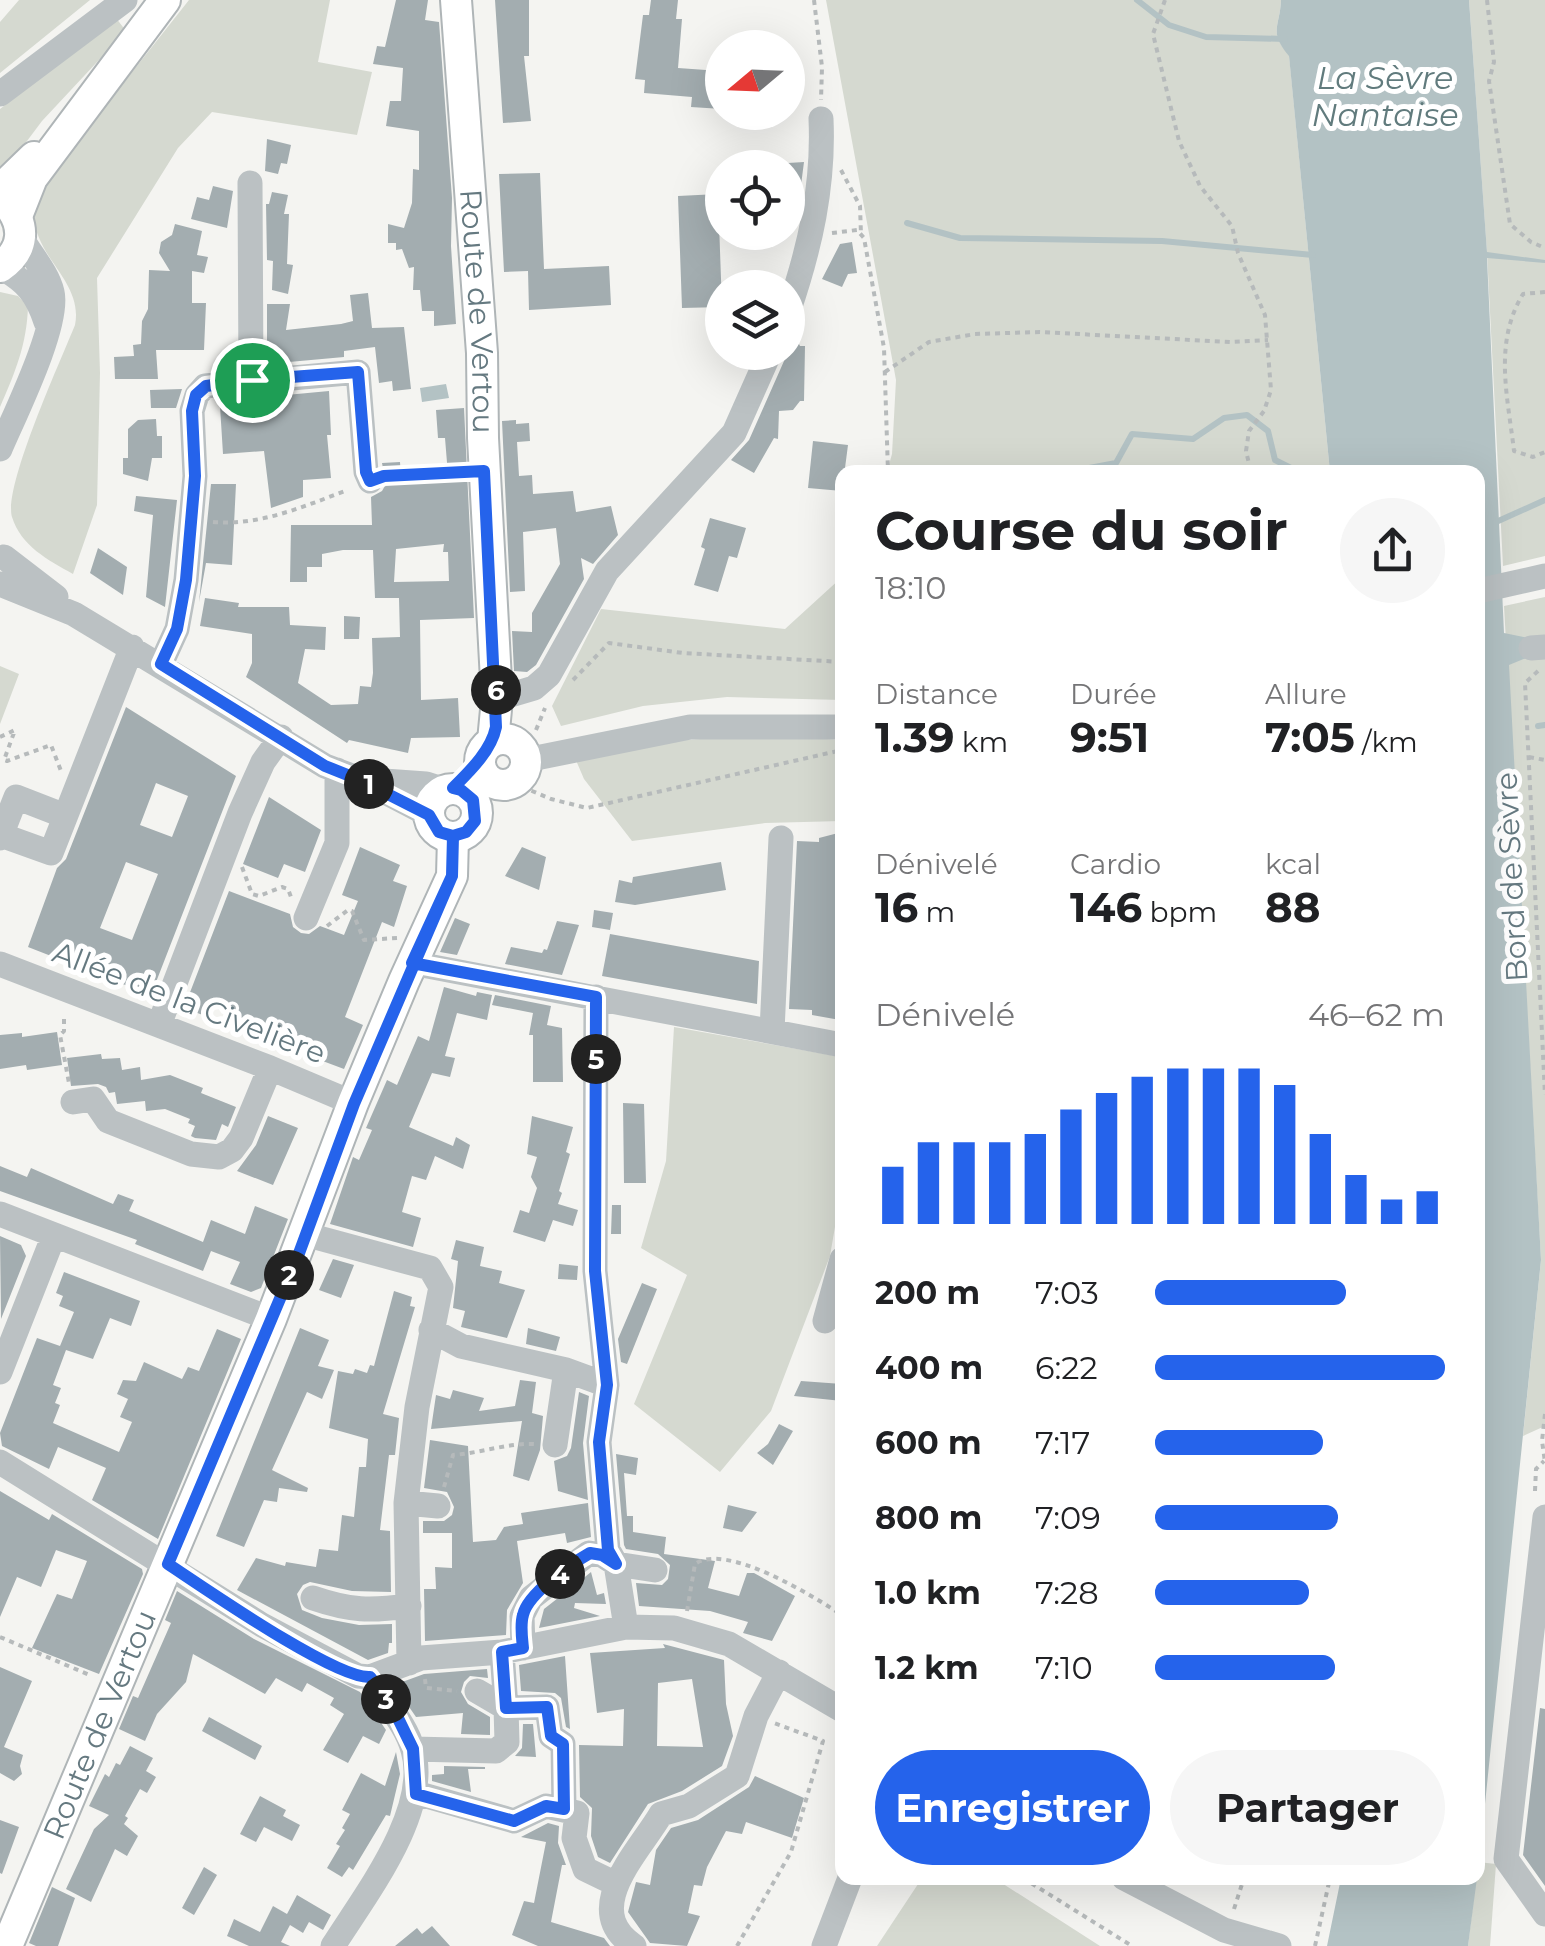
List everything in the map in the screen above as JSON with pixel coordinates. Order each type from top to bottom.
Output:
[{"type":"main road","points":[[0,267],[14,254],[13,218],[32,178],[165,0]]},
{"type":"main road","name":"Route de Vertou","points":[[456,0],[482,353],[496,699],[486,751]]},
{"type":"main road","points":[[0,190],[63,132]]},
{"type":"main road","points":[[451,800],[486,751],[514,742],[520,746],[514,776]]},
{"type":"main road","points":[[486,751],[486,778],[514,776]]},
{"type":"main road","points":[[451,800],[514,776]]},
{"type":"main road","name":"Route de Vertou","points":[[7,1946],[272,1319],[354,1104],[452,876],[453,836],[472,827],[451,800]]},
{"type":"street","points":[[0,94],[126,0]]},
{"type":"street","points":[[801,270],[812,236],[823,162],[821,119]]},
{"type":"street","points":[[250,182],[252,380]]},
{"type":"street","points":[[0,449],[48,326],[54,299],[13,218]]},
{"type":"street","points":[[0,267],[26,282],[48,326]]},
{"type":"street","points":[[496,699],[534,688],[549,675],[607,572],[734,433],[762,370]]},
{"type":"street","points":[[161,664],[177,629],[186,580],[195,476],[192,411],[196,395],[206,386],[358,372],[370,481]]},
{"type":"street","points":[[1,554],[74,614]]},
{"type":"street","points":[[1485,589],[1545,576]]},
{"type":"street","points":[[0,584],[74,614],[348,775],[451,800]]},
{"type":"street","points":[[68,807],[16,797],[1,837],[51,853],[132,647]]},
{"type":"street","points":[[514,776],[690,727],[835,727]]},
{"type":"street","points":[[159,1025],[240,813],[263,762],[281,737]]},
{"type":"street","points":[[306,918],[337,843],[348,775]]},
{"type":"street","points":[[772,1031],[781,838]]},
{"type":"street","points":[[412,963],[835,1044]]},
{"type":"street","name":"Allée de la Civelière","points":[[0,964],[354,1104]]},
{"type":"street","points":[[596,997],[595,1271],[607,1385],[599,1442],[608,1550],[616,1564],[626,1627]]},
{"type":"street","points":[[72,1102],[94,1099],[108,1120],[192,1154],[219,1157],[232,1150],[241,1138],[270,1068]]},
{"type":"street","points":[[0,1214],[272,1319]]},
{"type":"street","points":[[304,1234],[430,1268],[441,1286],[417,1407],[406,1503],[415,1661]]},
{"type":"street","points":[[0,1372],[54,1235]]},
{"type":"street","points":[[824,1321],[835,1282]]},
{"type":"street","points":[[431,1330],[461,1346],[566,1370],[607,1385]]},
{"type":"street","points":[[555,1445],[566,1370]]},
{"type":"street","points":[[0,1462],[262,1626],[348,1672],[370,1677],[415,1661],[512,1650],[626,1627],[684,1630],[730,1644],[835,1706]]},
{"type":"street","points":[[406,1503],[438,1506]]},
{"type":"street","points":[[1545,1516],[1541,1579],[1506,1859],[1545,1914]]},
{"type":"street","points":[[413,1749],[496,1751],[507,1742],[512,1650],[522,1616],[531,1598],[590,1553],[616,1564],[656,1570]]},
{"type":"street","points":[[314,1598],[357,1610],[409,1606]]},
{"type":"street","points":[[634,1946],[616,1924],[610,1903],[614,1883],[644,1844],[660,1814],[689,1806],[737,1776],[756,1716],[779,1672]]},
{"type":"street","points":[[343,1942],[406,1824],[416,1794],[413,1749],[392,1706],[370,1677]]},
{"type":"street","points":[[477,1691],[506,1708],[547,1707],[551,1736],[563,1744],[564,1809]]},
{"type":"street","points":[[416,1794],[514,1821],[546,1806],[577,1814],[574,1838],[586,1869],[614,1883]]},
{"type":"street","points":[[824,1946],[847,1885]]},
{"type":"street","points":[[1137,1885],[1224,1930],[1279,1946]]},
{"type":"path","points":[[814,0],[822,67],[821,119]]},
{"type":"path","points":[[1488,0],[1494,62],[1489,82],[1510,224],[1545,248]]},
{"type":"path","points":[[1164,3],[1156,19],[1154,46],[1179,141],[1192,173],[1232,226],[1238,253],[1265,315],[1271,390],[1264,411],[1249,431],[1246,450],[1250,465]]},
{"type":"path","points":[[839,166],[860,206],[861,235]]},
{"type":"path","points":[[812,236],[857,230],[864,238],[884,348],[888,465]]},
{"type":"path","points":[[1545,292],[1523,294],[1512,312],[1505,354],[1504,402],[1509,410],[1514,451],[1533,457],[1545,452]]},
{"type":"path","points":[[885,372],[929,342],[974,334],[1058,332],[1230,342],[1268,340]]},
{"type":"path","points":[[190,520],[238,524],[271,518],[384,476],[484,471]]},
{"type":"path","points":[[571,681],[610,643],[683,653],[835,662]]},
{"type":"path","name":"Bord de Sèvre","points":[[1540,653],[1525,683],[1545,1095]]},
{"type":"path","points":[[536,730],[546,707]]},
{"type":"path","points":[[0,737],[15,730],[4,760],[7,761],[51,745],[68,807]]},
{"type":"path","points":[[514,776],[550,800],[587,808],[835,752]]},
{"type":"path","points":[[1529,755],[1542,758]]},
{"type":"path","points":[[64,1018],[60,1035],[72,1102]]},
{"type":"path","points":[[1534,1491],[1536,1469],[1545,1461],[1545,1414]]},
{"type":"path","points":[[438,1506],[454,1454],[517,1444],[555,1445]]},
{"type":"path","points":[[684,1630],[695,1564],[712,1557],[768,1572],[835,1611]]},
{"type":"path","points":[[0,1637],[116,1686]]},
{"type":"path","points":[[415,1661],[426,1688],[477,1691]]},
{"type":"path","points":[[737,1946],[791,1852],[822,1742],[756,1716]]},
{"type":"path","points":[[1034,1885],[1132,1946]]},
{"type":"path","points":[[1234,1909],[1242,1885]]},
{"type":"path","points":[[1315,1946],[1328,1885]]},
{"type":"shaded area","points":[[19,0],[90,0],[0,73],[0,22]]},
{"type":"shaded area","points":[[189,0],[330,0],[318,62],[372,72],[357,135],[212,112],[178,148],[97,278],[97,505],[73,574],[29,544],[12,517],[24,452],[75,325],[72,294],[40,241],[36,207],[46,181]]},
{"type":"shaded area","points":[[826,0],[1281,0],[1277,34],[1289,55],[1329,465],[889,465],[896,380]]},
{"type":"shaded area","points":[[1469,0],[1545,0],[1545,556],[1503,566],[1487,253]]},
{"type":"shaded area","points":[[116,18],[126,31],[42,121],[0,177],[0,109]]},
{"type":"shaded area","points":[[0,292],[18,296],[28,306],[19,358],[0,407]]},
{"type":"shaded area","points":[[835,583],[835,700],[727,697],[643,706],[561,726],[552,706],[601,609],[785,629]]},
{"type":"shaded area","points":[[1545,597],[1545,1426],[1523,1436],[1541,1260],[1504,606]]},
{"type":"shaded area","points":[[0,666],[19,674],[0,724]]},
{"type":"shaded area","points":[[766,735],[835,740],[835,821],[765,823],[632,841],[584,779],[575,758],[685,740]]},
{"type":"shaded area","points":[[674,1027],[835,1056],[835,1227],[830,1256],[771,1411],[720,1472],[634,1404],[687,1275],[641,1248],[666,1161]]},
{"type":"shaded area","points":[[1485,1863],[1496,1864],[1490,1946],[1468,1946],[1475,1885],[1485,1885]]},
{"type":"shaded area","points":[[917,1885],[1005,1885],[1100,1946],[877,1946]]},
{"type":"water","name":"La Sèvre Nantaise","points":[[1281,0],[1469,0],[1487,252],[1545,260],[1487,258],[1504,633],[1529,638],[1531,656],[1509,665],[1541,1260],[1485,1804],[1485,465],[1329,465],[1289,56],[1277,29]]},
{"type":"water","points":[[446,384],[449,398],[422,402],[420,388]]},
{"type":"water","points":[[1340,1885],[1476,1885],[1468,1946],[1327,1946]]},
{"type":"building","points":[[396,0],[428,0],[425,20],[439,22],[452,198],[456,324],[434,326],[434,311],[422,311],[420,290],[413,290],[414,267],[409,268],[402,249],[396,250],[396,243],[388,243],[388,224],[404,228],[412,203],[413,169],[419,170],[419,131],[386,126],[390,101],[401,101],[403,68],[373,64],[377,46],[385,47]]},
{"type":"building","points":[[495,0],[529,0],[529,56],[524,56],[531,121],[503,123]]},
{"type":"building","points":[[651,0],[678,0],[676,19],[682,19],[678,68],[705,70],[705,108],[691,107],[692,97],[644,93],[645,80],[635,79],[643,15],[649,15]]},
{"type":"building","points":[[267,139],[291,145],[287,164],[281,163],[278,174],[265,171]]},
{"type":"building","points":[[540,173],[544,269],[609,266],[611,305],[529,310],[528,271],[504,272],[499,174]]},
{"type":"building","points":[[213,186],[233,191],[227,228],[191,219],[197,197],[209,200]]},
{"type":"building","points":[[272,192],[288,195],[284,214],[289,214],[287,264],[293,265],[288,294],[272,290],[273,261],[267,260],[266,204]]},
{"type":"building","points":[[705,195],[705,250],[720,250],[721,270],[705,270],[705,307],[682,308],[678,196]]},
{"type":"building","points":[[175,224],[202,231],[197,255],[208,257],[204,273],[192,271],[192,303],[206,303],[204,350],[156,350],[158,379],[115,379],[114,357],[134,356],[133,345],[141,344],[142,321],[148,309],[149,270],[170,271],[159,253],[161,242],[172,235]]},
{"type":"building","points":[[852,242],[857,273],[848,274],[842,287],[822,279],[840,244]]},
{"type":"building","points":[[368,293],[372,328],[404,327],[411,389],[393,391],[392,381],[379,383],[375,347],[344,351],[344,357],[267,364],[267,304],[290,304],[286,330],[353,321],[350,295]]},
{"type":"building","points":[[780,370],[805,370],[804,401],[793,410],[779,411],[778,439],[774,438],[754,473],[731,460],[749,440]]},
{"type":"building","points":[[182,389],[176,408],[151,408],[150,390]]},
{"type":"building","points":[[329,391],[331,435],[327,435],[331,478],[303,480],[303,497],[271,508],[264,451],[223,454],[220,406],[242,404],[242,399]]},
{"type":"building","points":[[464,408],[474,618],[420,620],[421,700],[458,698],[460,737],[411,738],[408,753],[349,740],[347,743],[246,677],[252,663],[252,634],[200,626],[205,598],[239,603],[238,607],[289,607],[290,625],[326,627],[325,650],[305,649],[298,683],[331,705],[358,704],[360,686],[371,687],[372,638],[400,637],[399,598],[375,598],[373,550],[322,554],[322,567],[307,567],[307,582],[290,582],[291,525],[372,525],[371,497],[386,484],[382,463],[400,462],[401,477],[448,475],[445,438],[438,438],[436,410]],"holes":[[[444,544],[443,552],[448,552],[449,581],[394,582],[396,549]]]},
{"type":"building","points":[[156,419],[157,436],[162,436],[162,458],[152,458],[148,481],[123,474],[123,458],[128,458],[128,429],[138,420]]},
{"type":"building","points":[[516,420],[516,424],[529,423],[530,441],[517,442],[519,476],[532,475],[533,494],[573,491],[576,512],[611,506],[618,535],[593,564],[581,558],[584,579],[536,665],[527,672],[514,671],[512,631],[532,632],[532,613],[560,564],[556,528],[523,532],[525,591],[510,592],[502,421]]},
{"type":"building","points":[[813,441],[848,445],[845,465],[835,465],[835,490],[808,488]]},
{"type":"building","points":[[211,484],[236,484],[232,565],[206,563],[199,602]]},
{"type":"building","points":[[136,496],[177,500],[165,607],[146,597],[153,515],[134,511]]},
{"type":"building","points":[[710,518],[746,528],[737,558],[729,556],[718,592],[694,585]]},
{"type":"building","points":[[98,548],[127,567],[123,595],[90,573]]},
{"type":"building","points":[[344,616],[360,617],[359,639],[344,639]]},
{"type":"building","points":[[126,707],[236,776],[151,995],[28,947],[57,868],[66,859]],"holes":[[[156,783],[188,796],[172,837],[140,825]],[[126,862],[158,874],[132,940],[100,928]]]},
{"type":"building","points":[[269,797],[321,830],[305,872],[284,864],[278,878],[243,864]]},
{"type":"building","points":[[835,834],[835,1019],[812,1015],[812,1010],[789,1009],[797,841],[819,842],[819,838]]},
{"type":"building","points":[[360,847],[400,865],[393,881],[407,886],[394,927],[382,922],[345,1017],[363,1025],[344,1069],[264,1039],[268,1028],[212,1007],[208,1017],[184,1008],[229,891],[290,914],[293,927],[301,933],[309,934],[320,926],[344,935],[358,901],[342,895]]},
{"type":"building","points":[[522,847],[546,857],[539,890],[505,876]]},
{"type":"building","points":[[721,862],[726,890],[635,905],[615,902],[619,880],[632,883],[633,877]]},
{"type":"building","points":[[594,910],[613,913],[610,930],[592,927]]},
{"type":"building","points":[[455,918],[470,924],[457,955],[440,952]]},
{"type":"building","points":[[557,921],[579,925],[562,975],[505,964],[511,947],[542,953],[547,950]]},
{"type":"building","points":[[610,934],[759,961],[757,1004],[602,976]]},
{"type":"building","points":[[444,987],[476,996],[477,992],[492,995],[487,1020],[457,1013],[445,1056],[455,1058],[450,1077],[432,1073],[409,1127],[453,1146],[456,1137],[470,1145],[463,1169],[435,1156],[426,1180],[412,1176],[402,1212],[421,1218],[413,1247],[330,1224],[353,1157],[359,1160],[372,1130],[366,1128],[387,1080],[397,1085],[418,1036],[429,1041]]},
{"type":"building","points":[[495,995],[551,1006],[547,1025],[562,1028],[563,1082],[533,1082],[533,1035],[529,1035],[533,1013],[492,1005]]},
{"type":"building","points":[[57,1032],[62,1065],[0,1069],[0,1035],[22,1033],[22,1037]]},
{"type":"building","points":[[101,1054],[102,1059],[120,1058],[122,1070],[140,1067],[141,1080],[170,1075],[203,1088],[201,1093],[236,1107],[228,1127],[222,1124],[216,1140],[195,1138],[191,1136],[195,1126],[188,1123],[190,1119],[165,1109],[146,1111],[145,1101],[117,1104],[115,1092],[109,1093],[98,1084],[71,1086],[67,1058]]},
{"type":"building","points":[[623,1103],[644,1104],[646,1183],[624,1183]]},
{"type":"building","points":[[268,1116],[298,1128],[273,1185],[237,1171],[256,1145]]},
{"type":"building","points":[[532,1116],[573,1127],[558,1204],[578,1210],[573,1226],[553,1220],[545,1242],[513,1232],[520,1210],[529,1213],[537,1188],[531,1177],[537,1157],[527,1154]]},
{"type":"building","points":[[0,1166],[27,1177],[31,1168],[113,1204],[118,1194],[134,1200],[129,1211],[203,1242],[211,1220],[245,1234],[255,1206],[288,1219],[261,1288],[251,1292],[230,1284],[240,1262],[211,1251],[203,1271],[135,1244],[137,1240],[0,1191]]},
{"type":"building","points":[[612,1205],[621,1205],[621,1234],[611,1234]]},
{"type":"building","points":[[0,1236],[21,1245],[26,1256],[1,1319]]},
{"type":"building","points":[[456,1240],[484,1247],[480,1266],[502,1271],[499,1283],[525,1290],[507,1338],[461,1327],[465,1311],[453,1308],[458,1261],[451,1259]]},
{"type":"building","points":[[333,1259],[354,1265],[341,1298],[319,1290]]},
{"type":"building","points":[[559,1264],[578,1266],[577,1280],[558,1279]]},
{"type":"building","points":[[64,1272],[140,1301],[131,1326],[110,1318],[93,1359],[66,1350],[53,1385],[61,1388],[53,1423],[119,1452],[132,1422],[120,1417],[128,1399],[117,1394],[123,1380],[136,1381],[144,1362],[182,1379],[188,1367],[199,1371],[217,1329],[241,1339],[158,1539],[92,1500],[106,1468],[58,1447],[49,1469],[2,1446],[0,1433],[37,1338],[60,1346],[74,1312],[59,1306],[63,1296],[56,1293]]},
{"type":"building","points":[[642,1283],[657,1289],[627,1364],[621,1362],[618,1339]]},
{"type":"building","points":[[394,1291],[412,1297],[410,1306],[415,1307],[383,1414],[399,1418],[395,1455],[389,1455],[380,1530],[390,1531],[391,1592],[352,1591],[310,1582],[297,1594],[302,1610],[322,1618],[359,1625],[392,1624],[388,1653],[368,1660],[237,1590],[256,1558],[285,1566],[286,1562],[316,1567],[319,1549],[338,1551],[342,1515],[354,1517],[359,1467],[366,1467],[368,1439],[329,1428],[338,1371],[353,1374],[355,1369],[367,1373],[370,1365],[374,1366]]},
{"type":"building","points":[[300,1328],[329,1340],[318,1366],[334,1370],[322,1399],[307,1392],[272,1470],[308,1488],[307,1492],[279,1488],[277,1502],[264,1500],[244,1547],[216,1536]]},
{"type":"building","points":[[528,1328],[560,1337],[556,1351],[526,1344]]},
{"type":"building","points":[[520,1380],[536,1382],[532,1413],[543,1416],[540,1450],[529,1481],[513,1476],[522,1421],[431,1429],[436,1395],[450,1399],[453,1390],[484,1398],[479,1411],[515,1406]]},
{"type":"building","points":[[801,1381],[835,1383],[835,1400],[794,1396]]},
{"type":"building","points":[[579,1392],[589,1396],[583,1443],[588,1500],[558,1491],[554,1461],[567,1456],[571,1448]]},
{"type":"building","points":[[779,1424],[793,1431],[773,1465],[757,1453],[768,1444]]},
{"type":"building","points":[[430,1440],[468,1446],[473,1542],[496,1540],[504,1527],[523,1524],[521,1513],[588,1503],[591,1537],[567,1543],[565,1533],[517,1541],[523,1583],[507,1610],[506,1635],[425,1641],[424,1589],[436,1589],[435,1567],[452,1568],[452,1533],[423,1533],[423,1521],[444,1521],[452,1515],[454,1507],[447,1492],[424,1488]]},
{"type":"building","points":[[616,1454],[638,1458],[636,1475],[624,1473],[627,1516],[633,1516],[633,1532],[666,1537],[664,1554],[715,1561],[708,1588],[739,1596],[747,1573],[754,1573],[795,1596],[772,1641],[743,1633],[748,1622],[710,1611],[639,1606],[636,1583],[662,1585],[668,1579],[670,1565],[658,1554],[626,1549],[624,1545]]},
{"type":"building","points":[[0,1491],[49,1520],[52,1514],[142,1569],[99,1674],[32,1648],[57,1594],[72,1599],[87,1561],[56,1550],[41,1587],[17,1577],[0,1617]]},
{"type":"building","points":[[728,1505],[757,1512],[742,1532],[723,1528]]},
{"type":"building","points":[[591,1572],[597,1595],[604,1593],[606,1604],[575,1603],[574,1608],[600,1616],[539,1628],[544,1609],[567,1591],[576,1589],[575,1585]]},
{"type":"building","points":[[177,1591],[254,1639],[360,1692],[386,1730],[379,1744],[363,1736],[348,1763],[323,1750],[344,1714],[330,1705],[334,1698],[307,1683],[302,1692],[276,1678],[265,1694],[193,1654],[186,1682],[157,1714],[145,1741],[119,1729],[133,1696],[138,1698],[171,1623],[165,1620]]},
{"type":"building","points":[[663,1644],[724,1660],[726,1704],[733,1736],[722,1766],[682,1791],[648,1804],[610,1863],[598,1857],[591,1836],[592,1808],[580,1797],[579,1745],[623,1746],[624,1709],[597,1713],[590,1653],[665,1648]],"holes":[[[692,1679],[703,1747],[657,1746],[658,1683]]]},
{"type":"building","points":[[565,1656],[570,1729],[566,1727],[561,1698],[555,1693],[521,1691],[519,1665]]},
{"type":"building","points":[[0,1667],[32,1681],[4,1747],[23,1755],[22,1774],[14,1781],[0,1773]]},
{"type":"building","points":[[487,1669],[488,1678],[470,1676],[461,1692],[468,1704],[490,1717],[490,1735],[461,1734],[463,1713],[416,1717],[394,1685],[424,1674]]},
{"type":"building","points":[[1540,1708],[1545,1709],[1545,1886],[1523,1855]]},
{"type":"building","points":[[209,1717],[262,1746],[255,1760],[202,1731]]},
{"type":"building","points":[[523,1724],[533,1724],[536,1757],[515,1756],[522,1748]]},
{"type":"building","points":[[130,1746],[153,1758],[146,1771],[156,1777],[147,1793],[140,1789],[125,1816],[128,1818],[124,1824],[138,1836],[127,1856],[115,1849],[91,1902],[66,1889],[94,1829],[109,1815],[89,1806],[105,1774],[109,1777],[116,1763],[120,1765]]},
{"type":"building","points":[[396,1752],[400,1774],[390,1816],[386,1815],[353,1870],[349,1867],[342,1877],[327,1868],[340,1846],[336,1844],[350,1814],[342,1810],[361,1773],[385,1786]]},
{"type":"building","points":[[444,1766],[485,1769],[468,1769],[471,1792],[432,1781],[432,1775],[444,1774]]},
{"type":"building","points":[[755,1776],[804,1798],[792,1838],[746,1822],[742,1834],[726,1831],[707,1867],[702,1886],[694,1885],[688,1913],[700,1916],[687,1946],[650,1943],[628,1912],[636,1882],[650,1885],[656,1850],[671,1828],[698,1820],[749,1787]]},
{"type":"building","points":[[260,1796],[286,1810],[283,1816],[300,1825],[292,1841],[264,1827],[256,1842],[240,1834]]},
{"type":"building","points":[[0,1820],[19,1827],[2,1874],[0,1873]]},
{"type":"building","points":[[548,1823],[559,1826],[558,1843],[566,1865],[562,1865],[551,1922],[604,1938],[610,1946],[538,1946],[512,1935],[524,1901],[534,1903],[546,1842],[521,1837]]},
{"type":"building","points":[[204,1867],[217,1875],[194,1915],[182,1908]]},
{"type":"building","points":[[52,1887],[75,1898],[58,1946],[36,1946],[29,1943]]},
{"type":"building","points":[[297,1895],[331,1915],[323,1930],[309,1922],[303,1933],[290,1925],[281,1942],[290,1946],[249,1946],[227,1936],[234,1919],[260,1932],[273,1906],[287,1914]]},
{"type":"building","points":[[432,1926],[450,1946],[395,1946],[417,1928],[422,1934]]},
{"type":"waterway","points":[[1137,0],[1169,25],[1206,37],[1285,39]]},
{"type":"waterway","points":[[907,223],[960,238],[1162,241],[1313,255]]},
{"type":"waterway","points":[[1105,465],[1116,463],[1132,434],[1193,439],[1224,418],[1247,415],[1268,431],[1275,460],[1285,465]]},
{"type":"waterway","points":[[1496,522],[1545,500]]},
{"type":"waterway","points":[[1538,726],[1545,725]]},
{"type":"route","points":[[252,380],[206,386],[196,395],[192,411],[195,476],[186,580],[177,629],[161,664],[325,766],[429,815],[434,828],[453,836],[454,857],[452,876],[412,963],[312,1211],[298,1256],[168,1564],[262,1626],[348,1672],[370,1677],[392,1706],[413,1749],[416,1794],[514,1821],[530,1810],[546,1806],[564,1809],[563,1744],[551,1736],[547,1707],[506,1708],[502,1652],[523,1648],[522,1616],[531,1598],[577,1560],[590,1553],[616,1564],[608,1550],[599,1442],[607,1385],[595,1271],[596,997],[412,963],[420,944],[452,876],[453,836],[472,827],[477,814],[468,794],[453,788],[480,761],[484,749],[493,741],[496,727],[484,471],[384,476],[370,481],[358,372],[252,380]]}]
